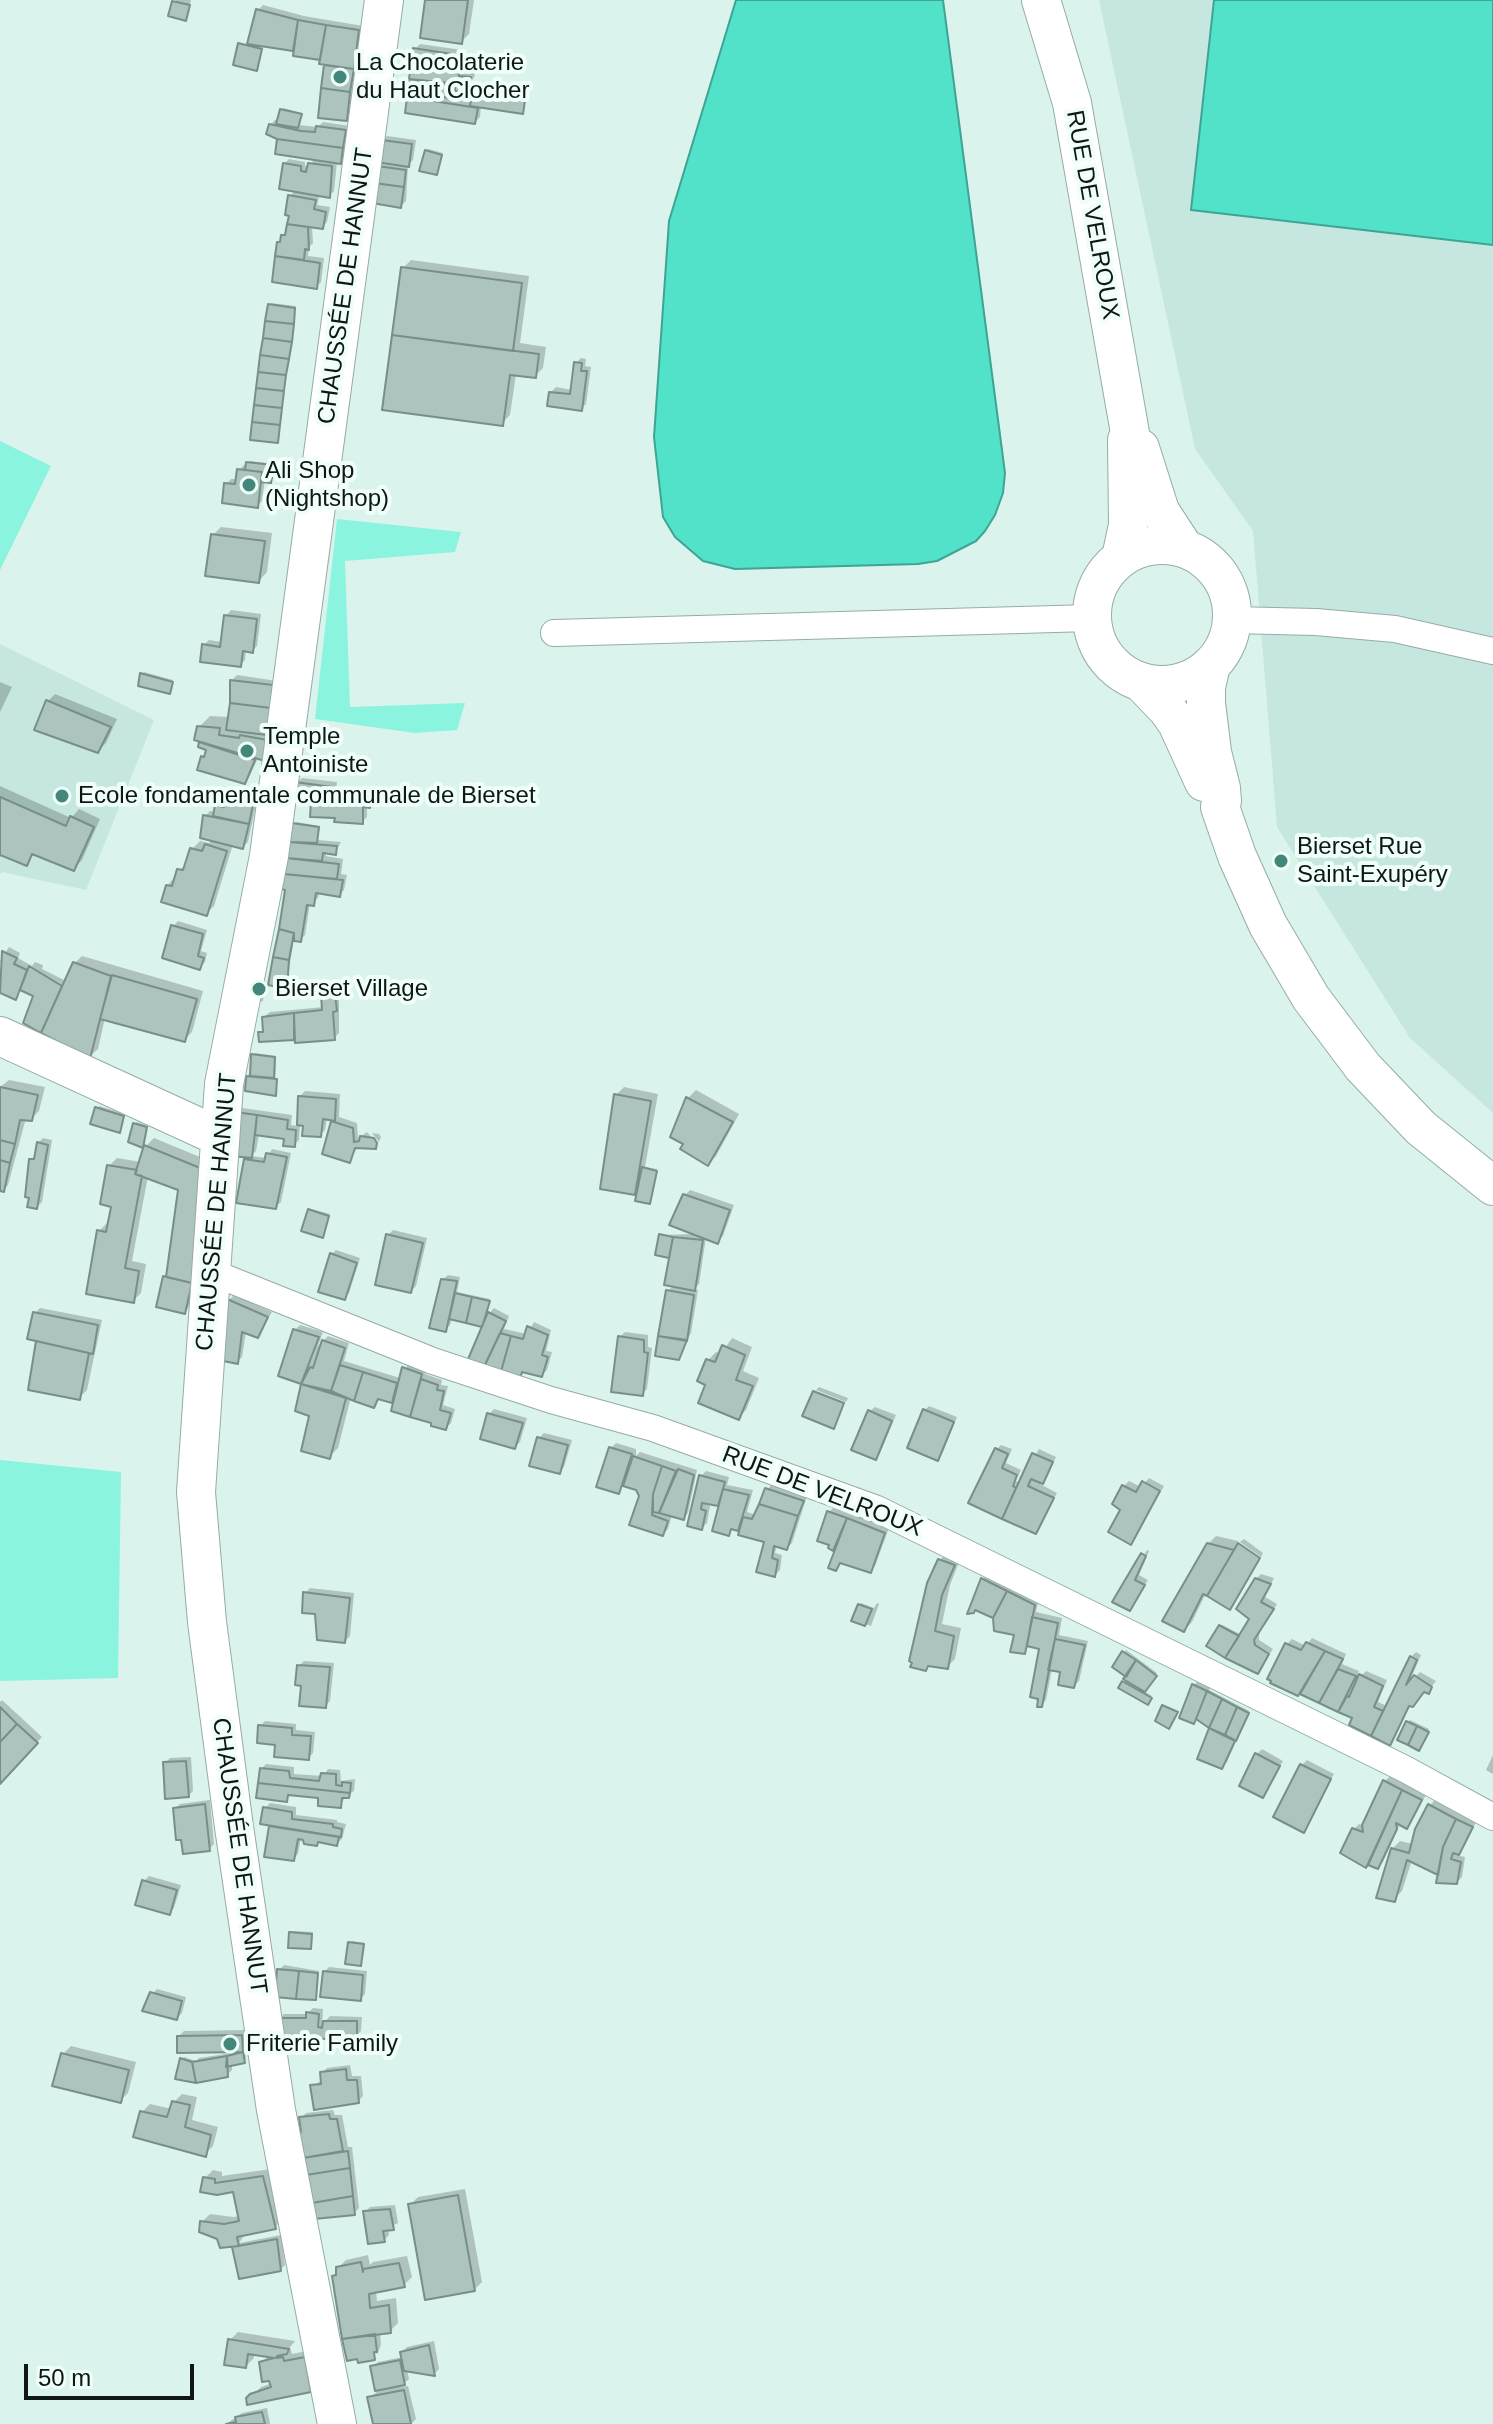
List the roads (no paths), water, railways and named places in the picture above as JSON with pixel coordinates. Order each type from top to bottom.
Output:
[{"type":"main road","name":"CHAUSSÉE DE HANNUT","points":[[337,2424],[276,2110],[207,1622],[196,1492],[224,1084],[269,856],[384,0]]},
{"type":"main road","name":"RUE DE VELROUX","points":[[1041,0],[1063,66],[1075,116],[1130,433],[1127,440],[1128,525],[1121,558]]},
{"type":"main road","name":"RUE DE VELROUX","points":[[1130,433],[1137,439],[1160,511],[1184,548]]},
{"type":"main road","points":[[1162,545],[1184,548],[1204,559],[1220,576],[1229,597],[1232,620],[1222,651],[1211,665],[1196,676],[1179,683],[1160,685],[1141,682],[1125,675],[1101,651],[1091,618],[1094,595],[1104,574],[1121,558],[1140,548],[1162,545]]},
{"type":"main road","points":[[1211,665],[1206,703],[1212,752],[1221,788],[1220,807]]},
{"type":"main road","points":[[1141,682],[1177,723],[1210,797],[1220,807],[1237,856],[1268,925],[1311,998],[1337,1035],[1385,1092],[1421,1128],[1493,1186]]},
{"type":"main road","points":[[0,1036],[220,1137]]},
{"type":"street","points":[[554,633],[1091,618]]},
{"type":"street","points":[[1232,620],[1316,622],[1383,628],[1425,634],[1493,651]]},
{"type":"street","name":"RUE DE VELROUX","points":[[211,1272],[433,1361],[551,1400],[653,1428],[877,1509],[1390,1762],[1493,1817]]},
{"type":"place","name":"La Chocolaterie du Haut Clocher","points":[[340,77]]},
{"type":"place","name":"Ali Shop (Nightshop)","points":[[249,485]]},
{"type":"place","name":"Temple Antoiniste","points":[[247,751]]},
{"type":"place","name":"Ecole fondamentale communale de Bierset","points":[[62,796]]},
{"type":"place","name":"Bierset Rue Saint-Exupéry","points":[[1281,861]]},
{"type":"place","name":"Bierset Village","points":[[259,989]]},
{"type":"place","name":"Friterie Family","points":[[230,2044]]}]
